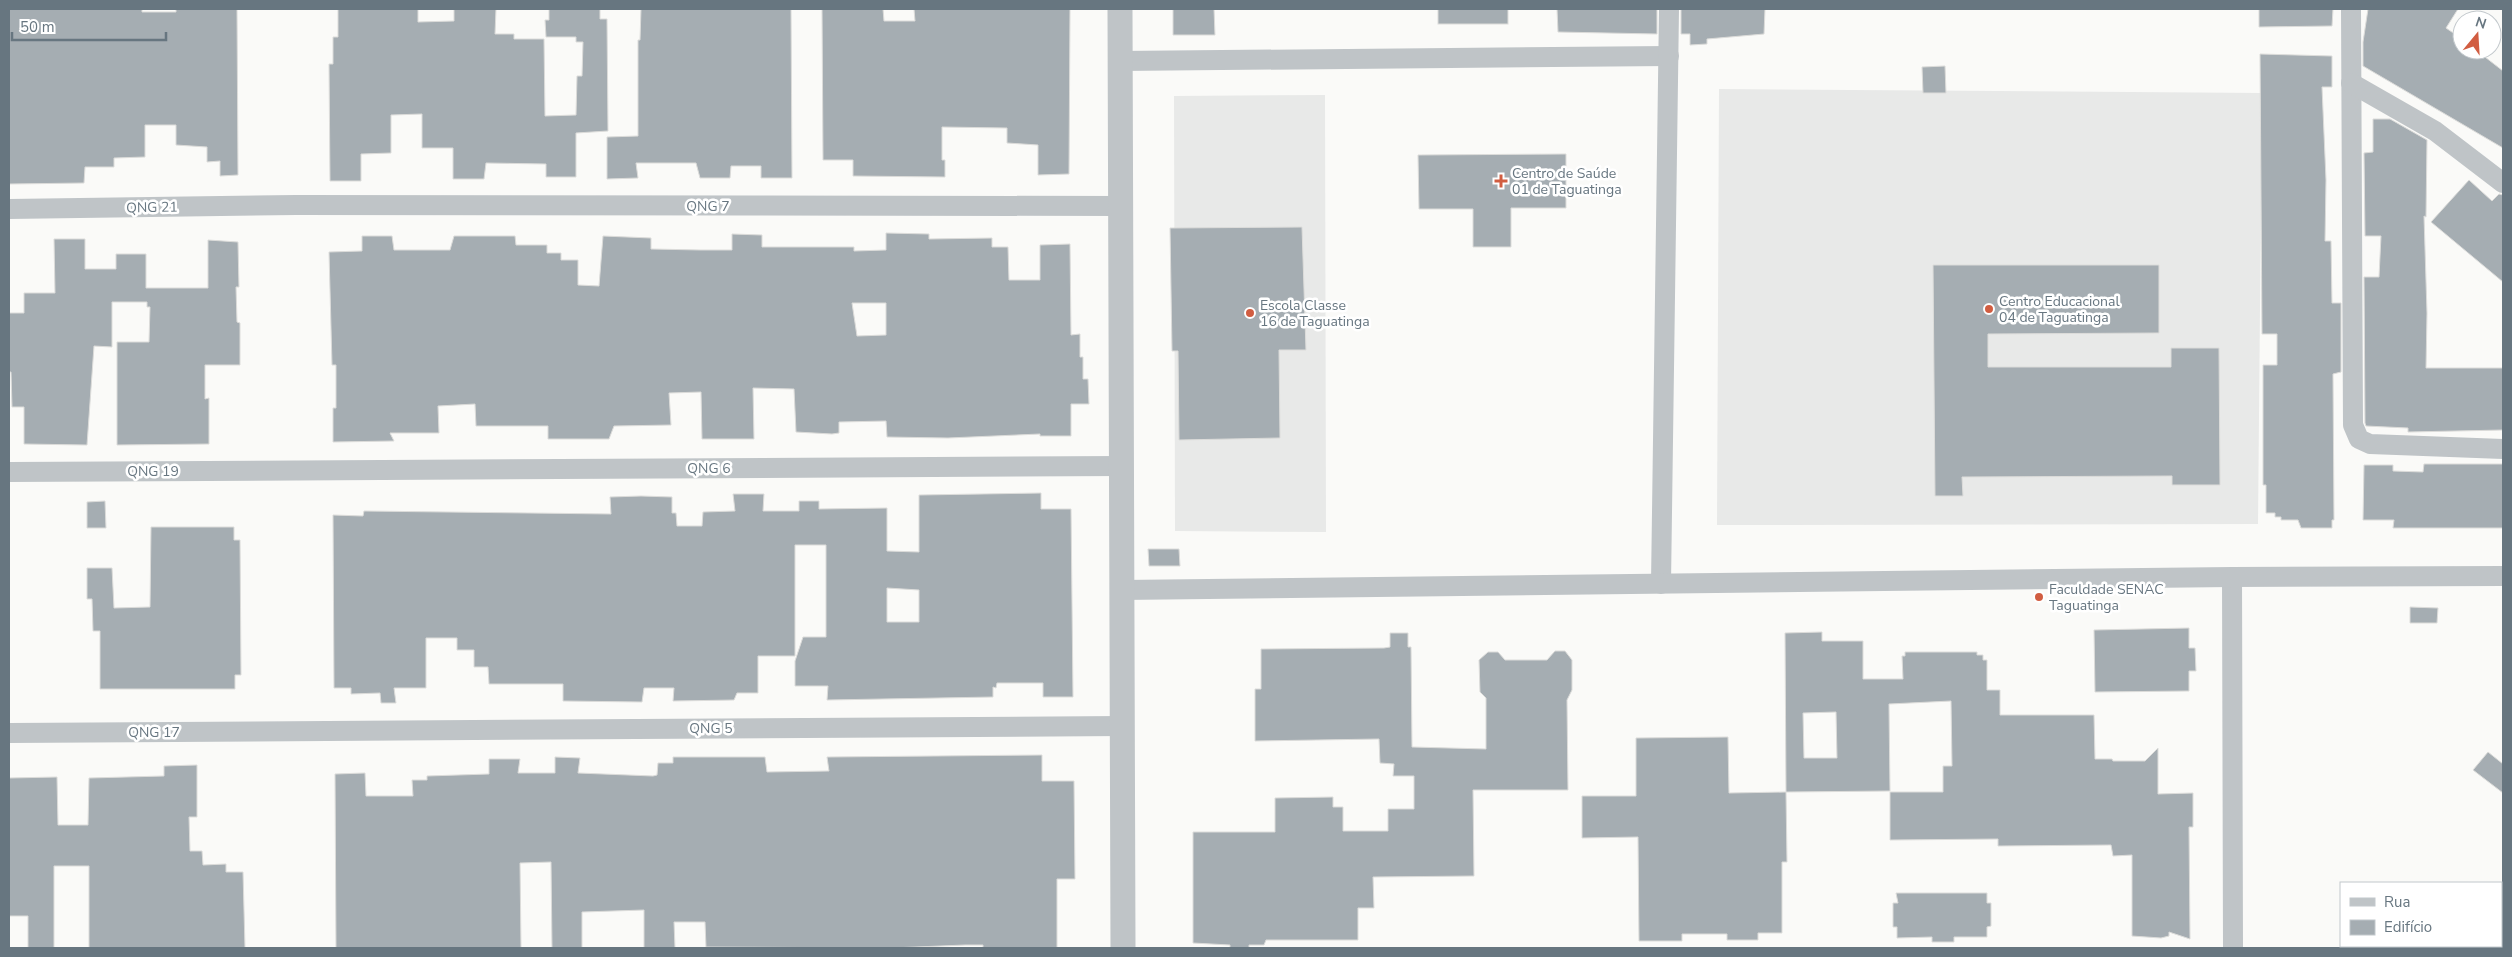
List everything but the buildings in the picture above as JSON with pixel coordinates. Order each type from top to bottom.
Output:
[{"type":"street","points":[[1120,9],[1123,948]]},
{"type":"street","points":[[1661,584],[1669,9]]},
{"type":"street","points":[[2352,9],[2353,425],[2359,439],[2370,444],[2503,449]]},
{"type":"street","points":[[1120,61],[1669,56]]},
{"type":"street","points":[[2351,83],[2435,131],[2503,183]]},
{"type":"street","name":"QNG 7","points":[[296,205],[1121,206]]},
{"type":"street","name":"QNG 21","points":[[9,209],[296,205]]},
{"type":"street","name":"QNG 6","points":[[296,470],[1122,466]]},
{"type":"street","name":"QNG 19","points":[[9,472],[296,470]]},
{"type":"street","points":[[2232,576],[2233,948]]},
{"type":"street","points":[[1122,590],[2232,576],[2503,576]]},
{"type":"street","name":"QNG 5","points":[[300,731],[1122,726]]},
{"type":"street","name":"QNG 17","points":[[9,733],[300,731]]},
{"type":"shaded area","name":"Centro Educacional 04 de Taguatinga","points":[[1719,89],[2262,93],[2258,524],[1717,525]]},
{"type":"shaded area","name":"Escola Classe 16 de Taguatinga","points":[[1325,95],[1326,532],[1175,531],[1174,96]]},
{"type":"place","name":"Centro de Saúde 01 de Taguatinga","points":[[1501,181]]},
{"type":"place","name":"Centro Educacional 04 de Taguatinga","points":[[1989,309]]},
{"type":"place","name":"Escola Classe 16 de Taguatinga","points":[[1250,313]]},
{"type":"place","name":"Faculdade SENAC Taguatinga","points":[[2039,597]]}]
